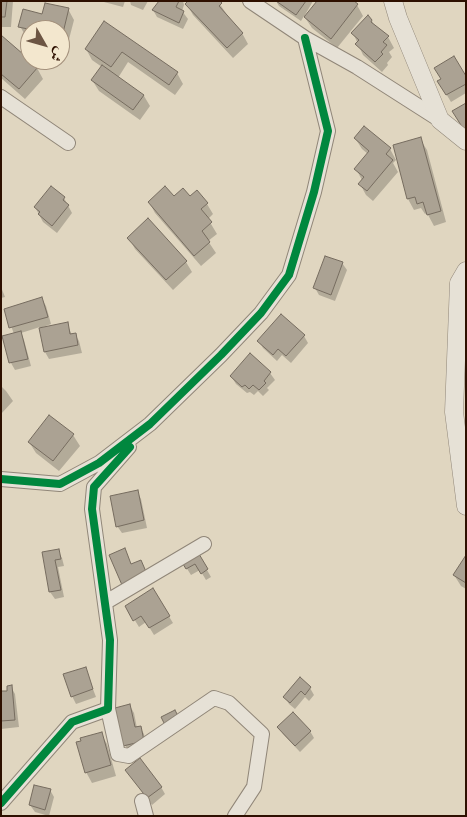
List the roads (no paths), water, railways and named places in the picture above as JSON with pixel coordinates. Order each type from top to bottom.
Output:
[{"type":"street","points":[[250,1],[267,7],[305,38],[357,66],[440,120],[466,141]]},
{"type":"street","points":[[393,1],[398,18],[440,120]]},
{"type":"street","points":[[235,816],[254,787],[262,734],[229,703],[214,698],[129,756],[118,754],[108,709],[110,640],[92,509],[94,487],[150,424],[261,313],[289,275],[314,192],[328,131],[305,38]]},
{"type":"street","points":[[1,97],[68,143]]},
{"type":"street","points":[[466,272],[459,283],[454,412],[466,506]]},
{"type":"street","points":[[1,479],[60,484],[99,463],[150,424]]},
{"type":"street","points":[[106,602],[204,544]]},
{"type":"street","points":[[1,803],[72,722],[108,709]]},
{"type":"street","points":[[142,801],[146,816]]}]
